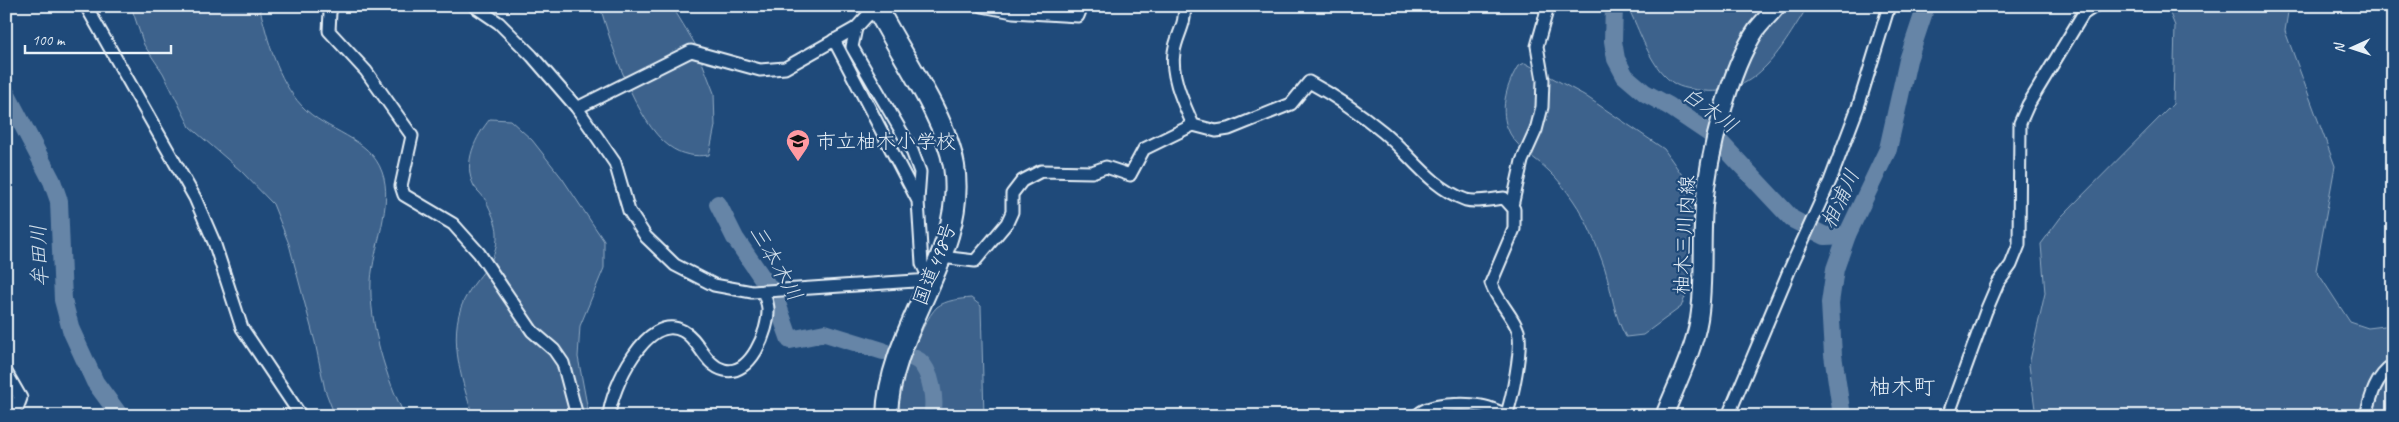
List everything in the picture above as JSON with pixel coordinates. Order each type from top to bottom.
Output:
[{"type":"highway","name":"国道498号","points":[[881,8],[945,134],[954,167],[955,196],[952,227],[895,363],[887,416]]},
{"type":"main road","name":"柚木三川内線","points":[[1664,416],[1699,322],[1703,286],[1704,208],[1707,174],[1720,122],[1739,64],[1757,29],[1777,6]]},
{"type":"street","points":[[86,6],[195,198],[214,242],[242,328],[302,416]]},
{"type":"street","points":[[333,6],[330,12],[329,31],[366,71],[412,136],[401,186],[404,195],[453,224],[478,253],[532,331],[554,350],[563,363],[577,416]]},
{"type":"street","points":[[474,6],[499,23],[532,56],[576,108],[615,163],[630,211],[646,237],[675,266],[714,285],[752,292],[930,280],[922,264],[918,202],[920,172],[914,156],[852,47],[856,28]]},
{"type":"street","points":[[982,6],[1013,12],[1078,16],[1082,6]]},
{"type":"street","points":[[1184,6],[1185,14],[1174,53],[1176,76],[1193,125]]},
{"type":"street","points":[[1512,206],[1522,161],[1536,130],[1542,107],[1543,80],[1537,46],[1546,14],[1545,6]]},
{"type":"street","points":[[1728,416],[1788,271],[1830,181],[1858,107],[1889,6]]},
{"type":"street","points":[[1948,416],[1986,311],[1998,283],[2011,264],[2019,245],[2020,123],[2028,105],[2083,14],[2096,6]]},
{"type":"street","points":[[576,108],[691,51],[760,70],[785,68],[856,28],[868,16],[881,8]]},
{"type":"street","points":[[834,40],[918,202]]},
{"type":"street","points":[[941,257],[975,261],[1007,223],[1012,212],[1012,194],[1022,181],[1041,171],[1092,172],[1106,167],[1130,175],[1144,149],[1193,125],[1216,131],[1229,129],[1291,104],[1309,82],[1343,101],[1383,132],[1429,178],[1446,190],[1468,200],[1504,198],[1514,209],[1514,229],[1491,283],[1496,298],[1518,331],[1514,394],[1507,416],[1482,406],[1450,405],[1423,410],[1418,416]]},
{"type":"street","points":[[609,416],[613,393],[631,358],[647,340],[660,331],[676,328],[685,331],[714,366],[726,370],[736,370],[748,364],[762,336],[768,310],[763,291]]},
{"type":"street","points":[[2366,416],[2374,386],[2386,370],[2393,365]]},
{"type":"street","points":[[6,372],[21,398],[18,406],[11,413]]},
{"type":"street","points":[[6,393],[12,405],[11,413]]},
{"type":"shaded area","points":[[131,6],[259,6],[274,59],[293,95],[312,115],[358,143],[376,160],[382,172],[386,197],[371,281],[371,298],[376,333],[385,368],[405,416],[335,416],[325,390],[315,342],[289,244],[273,204],[241,171],[190,127],[163,73],[144,45]]},
{"type":"shaded area","points":[[600,6],[672,6],[695,44],[714,93],[715,126],[709,155],[688,155],[669,146],[657,135],[626,82]]},
{"type":"shaded area","points":[[1627,6],[1808,6],[1778,51],[1754,77],[1740,85],[1724,90],[1705,91],[1679,86],[1664,75],[1651,57]]},
{"type":"shaded area","points":[[2167,6],[2289,6],[2285,31],[2335,166],[2316,270],[2350,322],[2368,328],[2393,325],[2393,416],[2036,416],[2029,365],[2045,293],[2041,244],[2061,217],[2173,104],[2175,26]]},
{"type":"shaded area","points":[[1525,63],[1584,95],[1664,149],[1682,175],[1697,231],[1697,267],[1681,307],[1643,335],[1626,337],[1616,312],[1602,260],[1583,216],[1573,200],[1559,181],[1520,146],[1510,134],[1504,112],[1506,96],[1518,66]]},
{"type":"shaded area","points":[[490,119],[510,120],[532,140],[562,178],[604,241],[604,268],[580,326],[578,357],[589,416],[473,416],[460,370],[456,338],[457,322],[461,307],[473,285],[492,259],[497,243],[497,229],[493,217],[485,199],[474,186],[469,168],[472,150],[480,133]]},
{"type":"shaded area","points":[[971,298],[981,306],[984,416],[893,416],[911,358],[930,315],[937,307],[945,303]]},
{"type":"waterway","name":"白木川","points":[[1614,6],[1613,41],[1616,59],[1625,76],[1645,93],[1669,106],[1715,137],[1792,219],[1825,236],[1847,235]]},
{"type":"waterway","name":"相浦川","points":[[1842,416],[1833,355],[1830,303],[1835,269],[1847,235],[1888,149],[1908,60],[1926,6]]},
{"type":"waterway","name":"牟田川","points":[[6,93],[52,181],[59,201],[63,300],[71,330],[95,382],[120,416]]},
{"type":"waterway","name":"三本木川","points":[[718,204],[735,238],[774,295],[790,340],[825,333],[883,351]]},
{"type":"waterway","name":"三本木川","points":[[908,355],[919,361],[927,372],[933,395],[932,416]]},
{"type":"place","name":"市立柚木小学校","points":[[798,162]]},
{"type":"district","name":"柚木町","points":[[1902,386]]}]
